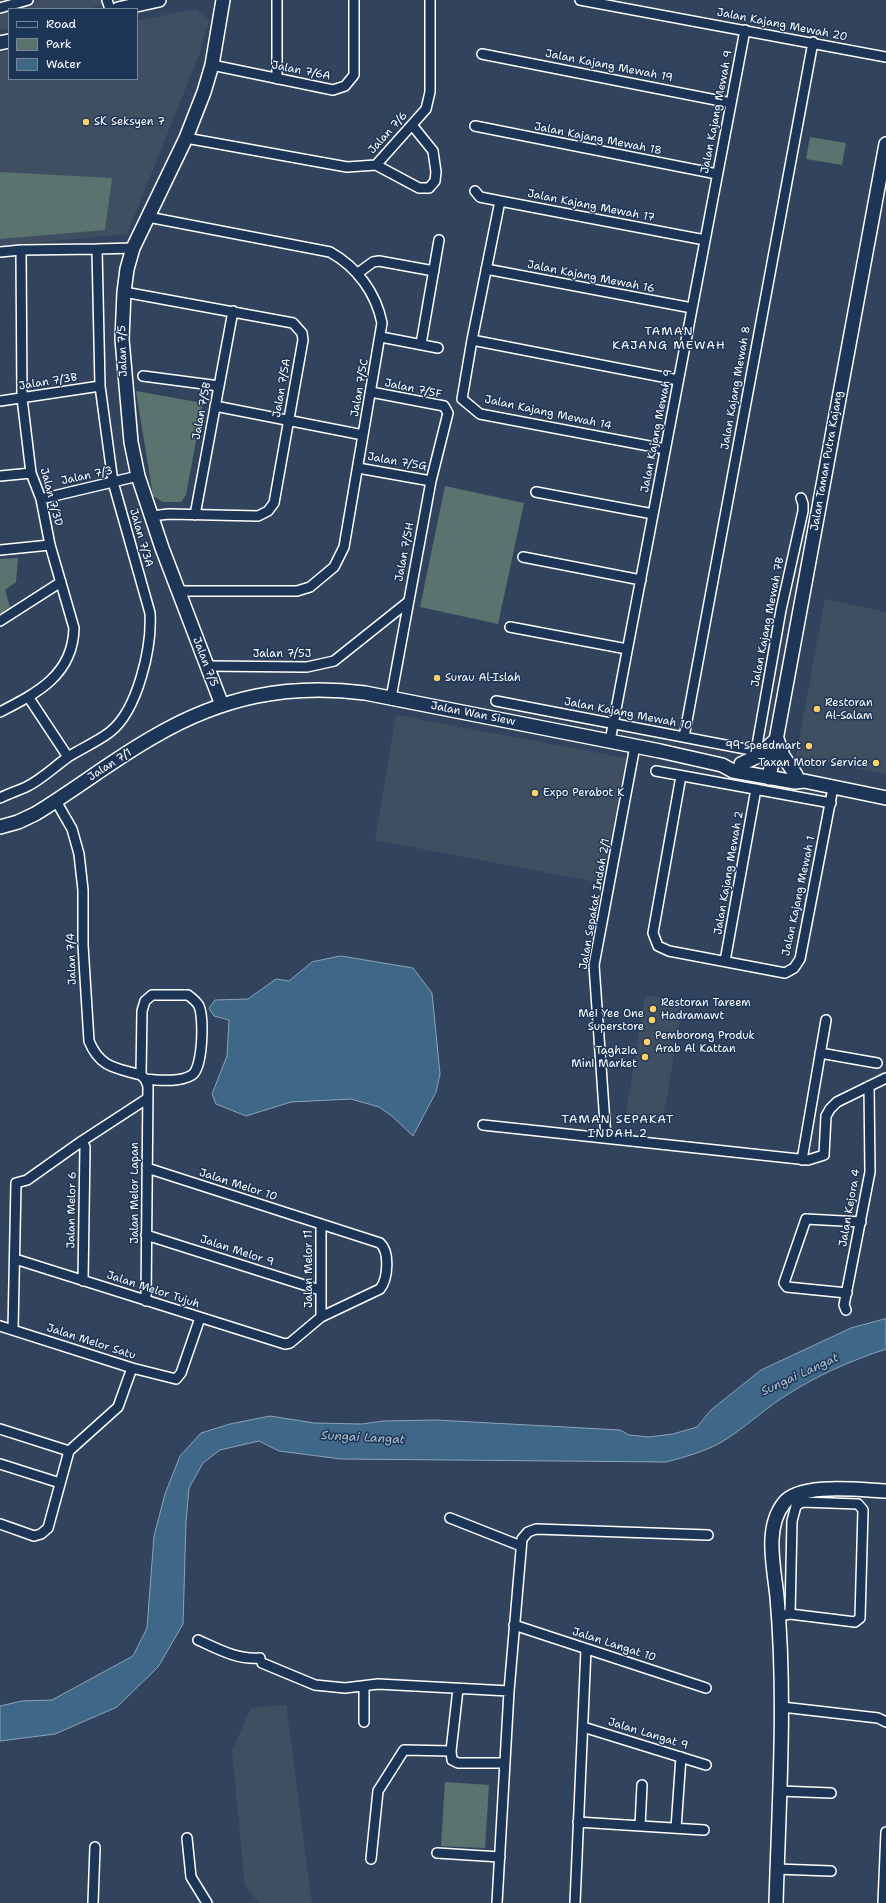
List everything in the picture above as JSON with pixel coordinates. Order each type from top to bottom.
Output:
[{"type":"street","points":[[2,5],[28,0]]},
{"type":"street","points":[[123,8],[159,0]]},
{"type":"street","name":"Jalan 7/5","points":[[222,705],[178,592],[138,476],[131,442],[122,339],[124,292],[127,269],[133,248],[186,138],[204,92],[212,66],[223,0]]},
{"type":"street","points":[[277,0],[277,79]]},
{"type":"street","name":"Jalan 7/6A","points":[[212,66],[333,90],[345,86],[354,75],[354,0]]},
{"type":"street","name":"Jalan 7/6","points":[[186,138],[347,167],[376,165],[426,109],[430,92],[430,0]]},
{"type":"street","name":"Jalan Kajang Mewah 20","points":[[580,0],[814,42],[886,57]]},
{"type":"street","name":"Jalan Kajang Mewah 9","points":[[610,741],[745,30]]},
{"type":"street","name":"Jalan Kajang Mewah 8","points":[[684,737],[814,42]]},
{"type":"street","name":"Jalan Kajang Mewah 19","points":[[482,54],[731,102]]},
{"type":"street","points":[[376,165],[419,188],[429,188],[435,181],[436,172],[433,151],[412,125]]},
{"type":"street","name":"Jalan Kajang Mewah 18","points":[[475,126],[717,174]]},
{"type":"street","name":"Jalan Taman Putra Kajang","points":[[770,774],[886,144]]},
{"type":"street","name":"Jalan Kajang Mewah 17","points":[[475,191],[480,196],[500,201],[705,240]]},
{"type":"street","name":"Jalan Kajang Mewah 14","points":[[500,201],[472,340],[462,399],[480,414],[665,449]]},
{"type":"street","name":"Jalan 7/5C","points":[[148,217],[330,252],[344,260],[358,273],[379,309],[382,323],[381,337],[344,547],[334,567],[310,586],[288,592],[178,592]]},
{"type":"street","points":[[421,344],[439,240]]},
{"type":"street","points":[[0,252],[21,250],[133,248]]},
{"type":"street","name":"Jalan 7/3A","points":[[0,798],[26,787],[68,757],[111,731],[127,711],[139,682],[147,655],[151,628],[150,613],[113,482],[100,386],[96,249]]},
{"type":"street","name":"Jalan 7/3D","points":[[0,712],[29,698],[51,681],[59,672],[66,661],[72,644],[74,628],[50,545],[41,499],[31,473],[22,398],[21,250]]},
{"type":"street","points":[[358,273],[374,262],[378,261],[434,271]]},
{"type":"street","name":"Jalan Kajang Mewah 16","points":[[486,269],[692,308]]},
{"type":"street","name":"Jalan 7/5A","points":[[124,292],[293,323],[302,333],[303,340],[274,503],[268,512],[258,516],[151,516]]},
{"type":"street","name":"Jalan 7/5B","points":[[195,515],[233,311]]},
{"type":"street","points":[[381,337],[438,348]]},
{"type":"street","points":[[472,340],[678,380]]},
{"type":"street","points":[[143,376],[219,386]]},
{"type":"street","name":"Jalan 7/3B","points":[[0,401],[22,398],[31,395],[100,386]]},
{"type":"street","name":"Jalan 7/5F","points":[[371,392],[444,406],[448,412]]},
{"type":"street","points":[[215,406],[363,436]]},
{"type":"street","name":"Jalan 7/5H","points":[[391,698],[431,481],[448,412]]},
{"type":"street","name":"Jalan 7/5G","points":[[358,468],[431,481]]},
{"type":"street","points":[[0,476],[31,473]]},
{"type":"street","name":"Jalan 7/3","points":[[41,499],[138,476]]},
{"type":"street","points":[[536,492],[653,514]]},
{"type":"street","name":"Jalan Kajang Mewah 7B","points":[[756,751],[781,610],[803,511],[801,498]]},
{"type":"street","points":[[0,550],[50,545]]},
{"type":"street","points":[[523,557],[641,580]]},
{"type":"street","points":[[0,622],[61,582]]},
{"type":"street","name":"Jalan 7/5J","points":[[206,666],[307,667],[334,661],[408,602]]},
{"type":"street","points":[[510,627],[628,649]]},
{"type":"street","name":"Jalan Wan Siew","points":[[222,705],[276,692],[315,688],[340,690],[391,698],[636,746],[722,765],[741,764],[770,774]]},
{"type":"street","points":[[29,698],[68,757]]},
{"type":"street","name":"Jalan Kajang Mewah 10","points":[[496,702],[756,751]]},
{"type":"street","name":"Jalan 7/1","points":[[0,827],[18,822],[56,802],[154,736],[189,717],[222,705]]},
{"type":"street","points":[[741,764],[756,757],[777,739],[783,756],[800,778]]},
{"type":"street","name":"Jalan Sepakat Indah 2/1","points":[[606,1138],[594,965],[636,746]]},
{"type":"street","name":"Jalan Wan Siew","points":[[722,765],[733,771],[800,778],[833,788],[886,798]]},
{"type":"street","points":[[656,771],[831,803]]},
{"type":"street","name":"Jalan Kajang Mewah 1","points":[[681,776],[653,933],[658,946],[669,950],[785,973],[794,968],[800,960],[833,788]]},
{"type":"street","name":"Jalan Kajang Mewah 2","points":[[725,961],[756,789]]},
{"type":"street","name":"Jalan 7/4","points":[[56,802],[72,829],[79,854],[83,890],[84,953],[89,1041],[94,1053],[104,1064],[145,1080]]},
{"type":"street","name":"Jalan Melor Lapan","points":[[145,1080],[183,1079],[192,1075],[198,1067],[201,1056],[201,1018],[199,1007],[188,995],[152,994],[145,1001],[142,1012],[145,1080],[148,1098],[146,1301]]},
{"type":"street","points":[[802,1160],[826,1020]]},
{"type":"street","points":[[820,1053],[877,1063]]},
{"type":"street","points":[[483,1125],[802,1160],[815,1159],[824,1155],[827,1112],[837,1102],[886,1078]]},
{"type":"street","name":"Jalan Kejora 4","points":[[846,1310],[844,1306],[870,1172],[868,1086]]},
{"type":"street","points":[[13,1330],[16,1183],[27,1180],[82,1141],[148,1098]]},
{"type":"street","name":"Jalan Melor 6","points":[[82,1141],[85,1146],[83,1280]]},
{"type":"street","name":"Jalan Melor 10","points":[[147,1168],[380,1243],[385,1249],[386,1266],[385,1279],[380,1289],[321,1317]]},
{"type":"street","points":[[847,1293],[785,1286],[784,1283],[806,1219],[861,1222]]},
{"type":"street","name":"Jalan Melor 11","points":[[285,1344],[290,1342],[321,1317],[321,1225]]},
{"type":"street","name":"Jalan Melor 9","points":[[146,1235],[320,1290]]},
{"type":"street","name":"Jalan Melor Tujuh","points":[[15,1259],[285,1344]]},
{"type":"street","name":"Jalan Melor Satu","points":[[0,1326],[132,1368],[176,1379],[181,1373],[200,1318]]},
{"type":"street","points":[[0,1524],[34,1536],[41,1534],[48,1528],[69,1451],[118,1407],[132,1368]]},
{"type":"street","points":[[0,1429],[69,1451]]},
{"type":"street","points":[[0,1464],[60,1483]]},
{"type":"street","points":[[784,1615],[772,1531],[776,1515],[784,1502],[798,1493],[813,1489],[886,1491]]},
{"type":"street","points":[[776,1903],[784,1615],[792,1521],[796,1506],[802,1502],[858,1504],[863,1510],[860,1618],[855,1622],[784,1615]]},
{"type":"street","points":[[450,1518],[520,1546]]},
{"type":"street","points":[[497,1903],[509,1692],[520,1546],[522,1539],[528,1532],[536,1529],[708,1535]]},
{"type":"street","name":"Jalan Langat 10","points":[[514,1625],[706,1688]]},
{"type":"street","points":[[198,1640],[229,1654],[261,1661],[315,1685],[345,1688],[378,1684],[509,1692]]},
{"type":"street","points":[[575,1903],[586,1649]]},
{"type":"street","points":[[364,1686],[364,1722]]},
{"type":"street","points":[[458,1688],[452,1760],[458,1763],[505,1763]]},
{"type":"street","points":[[782,1707],[878,1718],[886,1722]]},
{"type":"street","name":"Jalan Langat 9","points":[[583,1727],[706,1765]]},
{"type":"street","points":[[371,1859],[378,1791],[404,1750],[452,1752]]},
{"type":"street","points":[[676,1828],[681,1757]]},
{"type":"street","points":[[640,1826],[642,1784]]},
{"type":"street","points":[[780,1792],[831,1793]]},
{"type":"street","points":[[578,1822],[704,1830]]},
{"type":"street","points":[[883,1903],[886,1832]]},
{"type":"street","points":[[187,1838],[191,1877],[206,1903]]},
{"type":"street","points":[[93,1903],[94,1847]]},
{"type":"street","points":[[437,1853],[500,1857]]},
{"type":"street","points":[[777,1869],[831,1871]]},
{"type":"shaded area","points":[[0,0],[123,0],[90,8],[8,8],[8,28],[0,30]]},
{"type":"shaded area","name":"SK Seksyen 7","points":[[196,9],[209,20],[199,55],[127,234],[0,246],[0,53],[8,51],[8,80],[138,80],[138,21]]},
{"type":"shaded area","points":[[825,599],[886,612],[886,774],[796,756]]},
{"type":"shaded area","points":[[396,715],[626,758],[602,883],[375,840]]},
{"type":"shaded area","points":[[652,996],[681,1002],[683,1005],[662,1124],[632,1118],[626,1114],[644,1001],[647,997]]},
{"type":"shaded area","points":[[286,1705],[312,1903],[259,1903],[245,1885],[232,1751],[251,1708]]},
{"type":"green space","points":[[810,137],[846,143],[842,165],[806,159]]},
{"type":"green space","points":[[0,172],[112,178],[105,230],[0,239]]},
{"type":"green space","points":[[136,391],[203,403],[186,495],[181,502],[163,502],[153,496]]},
{"type":"green space","points":[[445,486],[524,503],[498,624],[420,607]]},
{"type":"green space","points":[[18,558],[16,582],[5,590],[10,607],[0,614],[0,559]]},
{"type":"green space","points":[[445,1782],[489,1785],[485,1848],[441,1846]]},
{"type":"water","points":[[341,956],[413,968],[432,993],[440,1074],[436,1092],[413,1136],[392,1116],[379,1107],[351,1099],[291,1102],[246,1116],[216,1104],[212,1094],[227,1056],[229,1020],[214,1016],[209,1008],[215,1000],[248,999],[276,979],[289,981],[312,962]]},
{"type":"water","name":"Sungai Langat","points":[[886,1319],[886,1349],[845,1364],[819,1376],[782,1398],[720,1443],[700,1452],[666,1462],[341,1459],[279,1451],[259,1441],[220,1450],[203,1463],[189,1488],[186,1522],[183,1624],[158,1667],[117,1707],[55,1734],[0,1741],[0,1706],[22,1701],[52,1700],[133,1656],[147,1628],[154,1536],[165,1494],[180,1456],[201,1433],[230,1424],[270,1416],[314,1423],[362,1424],[383,1421],[436,1420],[620,1430],[629,1435],[649,1437],[673,1434],[697,1427],[711,1410],[761,1370],[851,1328]]},
{"type":"place","name":"SK Seksyen 7","points":[[86,122]]},
{"type":"place","name":"Surau Al-Islah","points":[[437,678]]},
{"type":"place","name":"Restoran Al-Salam","points":[[817,709]]},
{"type":"place","name":"99 Speedmart","points":[[809,746]]},
{"type":"place","name":"Taxan Motor Service","points":[[876,763]]},
{"type":"place","name":"Expo Perabot K","points":[[535,793]]},
{"type":"place","name":"Restoran Tareem Hadramawt","points":[[653,1009]]},
{"type":"place","name":"Mei Yee One Superstore","points":[[652,1020]]},
{"type":"place","name":"Pemborong Produk Arab Al Kattan","points":[[647,1042]]},
{"type":"place","name":"Taghzia Mini Market","points":[[645,1057]]},
{"type":"district","name":"TAMAN KAJANG MEWAH","points":[[669,339]]},
{"type":"district","name":"TAMAN SEPAKAT INDAH 2","points":[[618,1127]]}]
